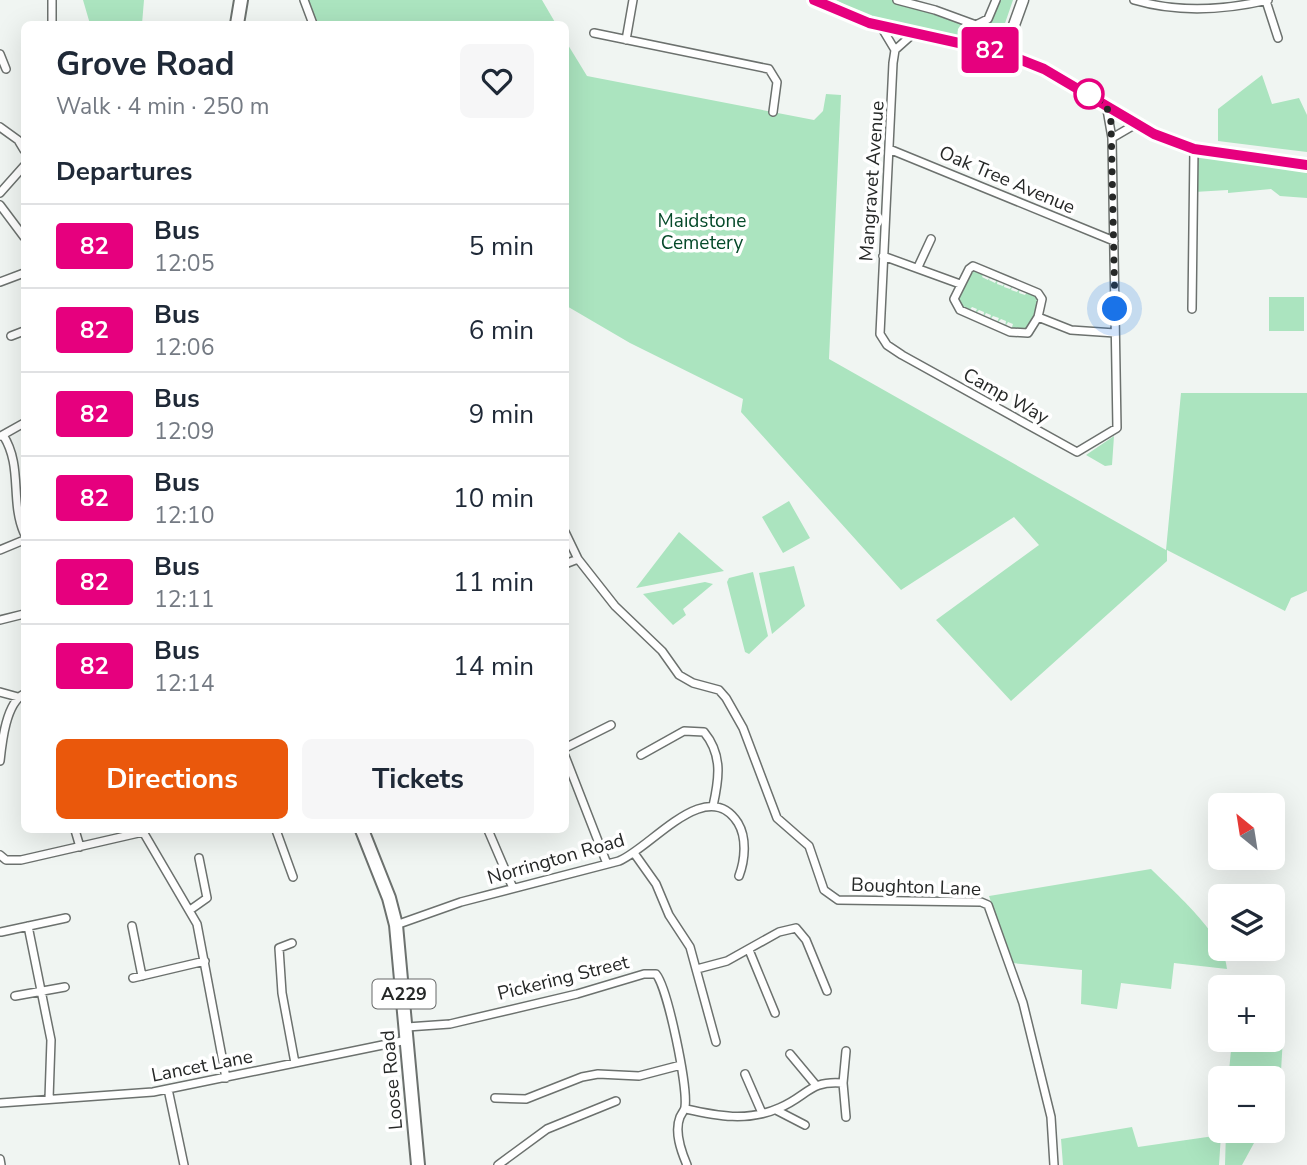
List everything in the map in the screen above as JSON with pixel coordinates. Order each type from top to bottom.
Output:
[{"type":"highway","points":[[238,21],[241,0]]},
{"type":"highway","name":"Loose Road","points":[[363,833],[389,898],[396,925],[418,1165]]},
{"type":"main road","points":[[814,0],[880,25],[1004,53],[1044,69],[1136,124],[1194,149],[1307,165]]},
{"type":"street","points":[[52,0],[52,21]]},
{"type":"street","points":[[304,0],[312,21]]},
{"type":"street","points":[[626,40],[633,0]]},
{"type":"street","points":[[897,0],[976,25],[988,19],[996,0]]},
{"type":"street","points":[[1004,53],[1023,0]]},
{"type":"street","points":[[1134,0],[1149,4],[1203,8],[1227,8],[1267,0],[1278,38]]},
{"type":"street","points":[[880,25],[895,50],[914,32]]},
{"type":"street","points":[[594,33],[769,69],[777,82],[773,112]]},
{"type":"street","name":"Mangravet Avenue","points":[[882,340],[879,329],[895,50]]},
{"type":"street","points":[[0,54],[6,69]]},
{"type":"street","points":[[1038,317],[1071,330],[1115,333],[1112,138],[1106,104]]},
{"type":"street","points":[[1112,138],[1136,124]]},
{"type":"street","points":[[0,127],[21,145]]},
{"type":"street","name":"Oak Tree Avenue","points":[[889,149],[1114,241]]},
{"type":"street","points":[[1192,309],[1194,149]]},
{"type":"street","points":[[0,193],[21,169]]},
{"type":"street","points":[[0,205],[21,233]]},
{"type":"street","points":[[918,267],[932,239]]},
{"type":"street","points":[[883,256],[960,284]]},
{"type":"street","points":[[974,266],[1038,293],[1042,299],[1038,317],[1028,333],[1010,332],[960,310],[954,299],[969,268],[974,266]]},
{"type":"street","points":[[0,282],[21,274]]},
{"type":"street","points":[[11,336],[21,332]]},
{"type":"street","name":"Camp Way","points":[[882,340],[902,355],[1077,452],[1117,428],[1115,333]]},
{"type":"street","points":[[21,425],[1,436],[13,454],[20,488],[21,526]]},
{"type":"street","name":"Boughton Lane","points":[[569,540],[578,559],[615,606],[662,651],[680,675],[693,683],[719,690],[726,698],[743,728],[777,818],[809,846],[824,890],[831,897],[838,900],[981,902],[988,905],[1023,1003],[1051,1117],[1054,1165]]},
{"type":"street","points":[[0,550],[21,541]]},
{"type":"street","points":[[569,562],[578,559]]},
{"type":"street","points":[[0,620],[21,615]]},
{"type":"street","points":[[0,692],[21,696],[7,723],[0,761]]},
{"type":"street","points":[[569,746],[611,724]]},
{"type":"street","points":[[641,755],[684,731],[694,729],[704,732],[718,756],[719,776],[713,806],[727,812],[740,828],[744,860],[739,876]]},
{"type":"street","points":[[569,767],[607,864]]},
{"type":"street","name":"Norrington Road","points":[[396,925],[443,907],[607,864],[634,853],[689,811],[713,806]]},
{"type":"street","points":[[76,833],[80,848]]},
{"type":"street","points":[[0,855],[15,860],[80,848],[136,833]]},
{"type":"street","points":[[144,833],[190,910],[200,933],[226,1078]]},
{"type":"street","points":[[277,833],[293,877]]},
{"type":"street","points":[[489,833],[513,888]]},
{"type":"street","points":[[634,853],[656,884],[669,915],[690,947],[716,1042]]},
{"type":"street","points":[[190,910],[207,898],[198,858]]},
{"type":"street","points":[[1,932],[66,918]]},
{"type":"street","points":[[28,926],[52,1049],[49,1099]]},
{"type":"street","points":[[132,926],[142,976]]},
{"type":"street","points":[[697,969],[727,961],[779,932],[796,928],[806,940],[827,992]]},
{"type":"street","points":[[292,943],[279,948],[282,993],[295,1063]]},
{"type":"street","points":[[749,950],[775,1013]]},
{"type":"street","points":[[133,978],[205,961]]},
{"type":"street","name":"Pickering Street","points":[[407,1033],[653,973],[659,977],[681,1065],[686,1109],[678,1127],[687,1165]]},
{"type":"street","points":[[15,996],[65,987]]},
{"type":"street","name":"Lancet Lane","points":[[0,1103],[168,1089],[295,1063],[407,1033]]},
{"type":"street","points":[[846,1051],[843,1083],[846,1116]]},
{"type":"street","points":[[790,1054],[815,1084]]},
{"type":"street","points":[[495,1098],[526,1099],[582,1077],[598,1074],[632,1077],[681,1065]]},
{"type":"street","points":[[745,1074],[762,1113]]},
{"type":"street","points":[[686,1109],[727,1117],[762,1113],[776,1110],[815,1084],[843,1083]]},
{"type":"street","points":[[168,1089],[184,1165]]},
{"type":"street","points":[[498,1165],[547,1129],[616,1101]]},
{"type":"street","points":[[776,1110],[804,1125]]},
{"type":"street","points":[[0,1158],[1,1165]]},
{"type":"green space","points":[[83,0],[144,0],[142,21],[89,21]]},
{"type":"green space","points":[[307,0],[542,0],[554,21],[314,21]]},
{"type":"green space","points":[[836,0],[893,0],[972,28],[982,26],[998,0],[1013,0],[1001,35],[993,43],[869,17]]},
{"type":"green space","name":"Maidstone Cemetery","points":[[569,47],[587,76],[814,120],[823,111],[826,94],[841,95],[829,359],[1166,550],[1181,393],[1307,393],[1307,591],[1291,598],[1285,611],[1167,550],[1167,561],[1011,701],[936,620],[1039,545],[1014,517],[901,590],[741,412],[743,399],[630,343],[569,307]]},
{"type":"green space","points":[[1262,75],[1272,104],[1299,98],[1307,115],[1307,152],[1218,141],[1218,109]]},
{"type":"green space","points":[[1196,155],[1307,167],[1307,198],[1280,196],[1271,189],[1228,193],[1228,190],[1194,192]]},
{"type":"green space","points":[[973,270],[984,272],[982,277],[988,280],[991,275],[989,280],[995,283],[998,278],[997,284],[1003,286],[1005,281],[1004,287],[1010,289],[1013,284],[1011,290],[1017,292],[1020,287],[1019,293],[1025,295],[1028,290],[1037,297],[1039,305],[1028,328],[1011,330],[1013,324],[1008,322],[1005,327],[1006,321],[1001,319],[996,324],[999,318],[993,316],[989,321],[991,315],[986,313],[983,318],[984,312],[979,310],[974,315],[977,309],[972,307],[968,312],[962,309],[956,296],[964,277]]},
{"type":"green space","points":[[1269,297],[1304,297],[1304,331],[1269,331]]},
{"type":"green space","points":[[1114,436],[1112,465],[1105,466],[1086,455]]},
{"type":"green space","points":[[789,501],[810,538],[783,553],[762,517]]},
{"type":"green space","points":[[679,532],[724,571],[636,588]]},
{"type":"green space","points":[[794,566],[805,606],[772,634],[759,573]]},
{"type":"green space","points":[[753,572],[768,636],[749,654],[745,652],[727,582],[729,578]]},
{"type":"green space","points":[[705,582],[713,584],[683,609],[686,615],[673,625],[643,594]]},
{"type":"green space","points":[[1151,869],[1208,928],[1208,961],[1225,961],[1227,969],[1174,963],[1171,989],[1121,983],[1117,1009],[1081,1004],[1082,970],[1012,963],[989,896]]},
{"type":"green space","points":[[1231,1052],[1282,1052],[1281,1066],[1229,1066]]},
{"type":"green space","points":[[1132,1127],[1138,1147],[1208,1137],[1208,1143],[1220,1143],[1219,1165],[1063,1165],[1061,1139]]},
{"type":"green space","points":[[1226,1143],[1254,1143],[1242,1165],[1225,1165]]},
{"type":"bus line","name":"82","points":[[814,0],[869,23],[1004,53],[1044,69],[1154,134],[1194,149],[1307,165]]},
{"type":"route","points":[[1089,94],[1106,104],[1106,112],[1111,122],[1115,309]]}]
